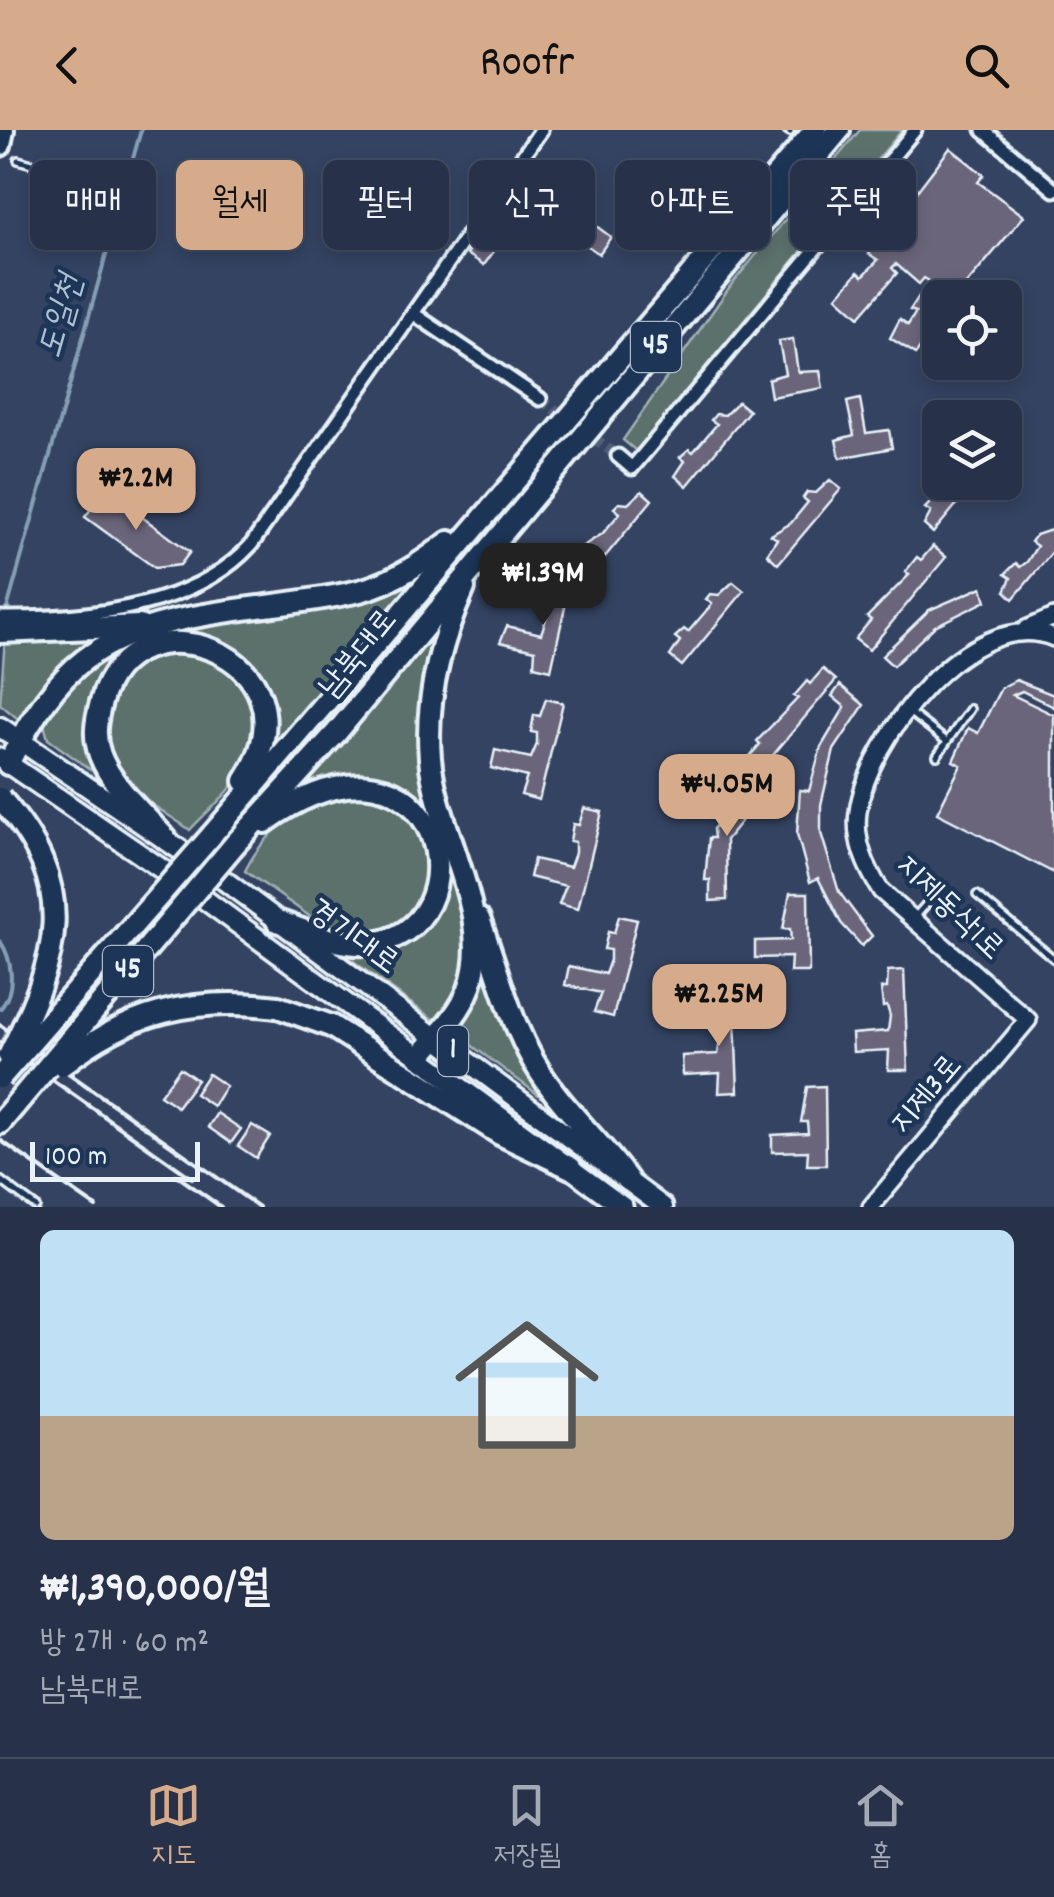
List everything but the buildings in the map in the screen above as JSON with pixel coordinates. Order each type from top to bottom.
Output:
[{"type":"highway","points":[[0,145],[3,130]]},
{"type":"highway","name":"남북대로","points":[[0,1077],[815,130]]},
{"type":"highway","name":"남북대로","points":[[0,1123],[235,844],[336,732],[839,130]]},
{"type":"highway","points":[[0,632],[25,625],[162,625],[365,589],[415,568],[478,519]]},
{"type":"highway","points":[[420,1057],[468,991],[476,964],[474,928],[430,762],[428,704],[452,614],[474,564]]},
{"type":"highway","points":[[4,761],[62,680],[85,658],[162,625]]},
{"type":"highway","points":[[166,839],[110,775],[94,733],[111,680],[124,664],[161,644],[208,646],[229,656],[246,671],[266,716],[259,760],[212,834]]},
{"type":"highway","points":[[235,844],[300,798],[342,784],[366,784],[397,794],[420,814],[433,835],[440,861],[434,887],[424,912],[405,934],[363,944],[338,941],[277,921]]},
{"type":"highway","points":[[0,798],[30,832],[48,871],[54,907],[54,935],[37,1000],[0,1077]]},
{"type":"highway","points":[[455,856],[527,1050],[560,1102],[603,1146],[628,1180]]},
{"type":"highway","points":[[22,1098],[81,1050],[156,1012],[228,1001],[278,1006],[331,1026],[500,1134],[571,1168]]},
{"type":"main road","name":"경기대로","points":[[0,727],[166,839],[663,1207]]},
{"type":"main road","name":"경기대로","points":[[4,761],[185,885],[623,1207]]},
{"type":"street","points":[[0,618],[25,625],[90,613],[198,585],[228,570],[251,545],[541,130]]},
{"type":"street","points":[[618,456],[632,468],[916,130]]},
{"type":"street","points":[[984,130],[1054,190]]},
{"type":"street","points":[[414,314],[540,399]]},
{"type":"street","points":[[1017,633],[1054,617]]},
{"type":"street","name":"지제동삭1로","points":[[1028,1020],[880,892],[865,864],[858,816],[864,780],[878,749],[948,664],[978,646],[1017,633],[1038,632],[1054,638]]},
{"type":"street","name":"지제3로","points":[[871,1207],[1028,1020]]},
{"type":"lane","points":[[18,160],[30,163]]},
{"type":"lane","points":[[937,756],[970,709]]},
{"type":"lane","points":[[909,712],[945,740]]},
{"type":"lane","points":[[912,919],[936,893]]},
{"type":"lane","points":[[976,895],[1054,959]]},
{"type":"lane","points":[[0,1180],[36,1207]]},
{"type":"green space","points":[[860,130],[902,130],[877,160],[835,160]]},
{"type":"green space","points":[[790,214],[790,250],[803,250],[636,451],[623,440],[731,285],[760,250],[770,250],[770,238]]},
{"type":"green space","points":[[428,568],[271,754],[270,708],[252,669],[219,642],[198,636],[173,636],[177,630]]},
{"type":"green space","points":[[442,622],[424,680],[421,717],[461,875],[471,937],[466,981],[452,1003],[434,1020],[349,958],[409,939],[440,889],[425,811],[332,782],[301,792]]},
{"type":"green space","points":[[112,635],[25,719],[17,718],[0,704],[5,639]]},
{"type":"green space","points":[[151,636],[115,666],[93,697],[88,732],[102,778],[48,739],[43,720],[67,688],[89,668]]},
{"type":"green space","points":[[164,651],[212,661],[230,672],[244,686],[255,723],[252,746],[242,771],[225,795],[190,830],[122,779],[109,760],[103,741],[102,723],[116,688],[129,673]]},
{"type":"green space","points":[[339,790],[392,800],[420,829],[431,864],[418,910],[383,935],[338,936],[245,871],[273,832]]},
{"type":"green space","points":[[483,953],[547,1096],[544,1099],[463,1039],[462,1019]]},
{"type":"waterway","name":"도일천","points":[[5,616],[141,130]]},
{"type":"waterway","name":"도일천","points":[[0,941],[11,975],[9,993],[0,1009]]},
{"type":"tunnel","points":[[540,399],[618,456]]},
{"type":"railway","points":[[0,1025],[259,1207]]},
{"type":"railway","points":[[0,1043],[192,1178]]},
{"type":"railway","points":[[0,1140],[96,1207]]},
{"type":"railway","points":[[176,1175],[221,1207]]}]
